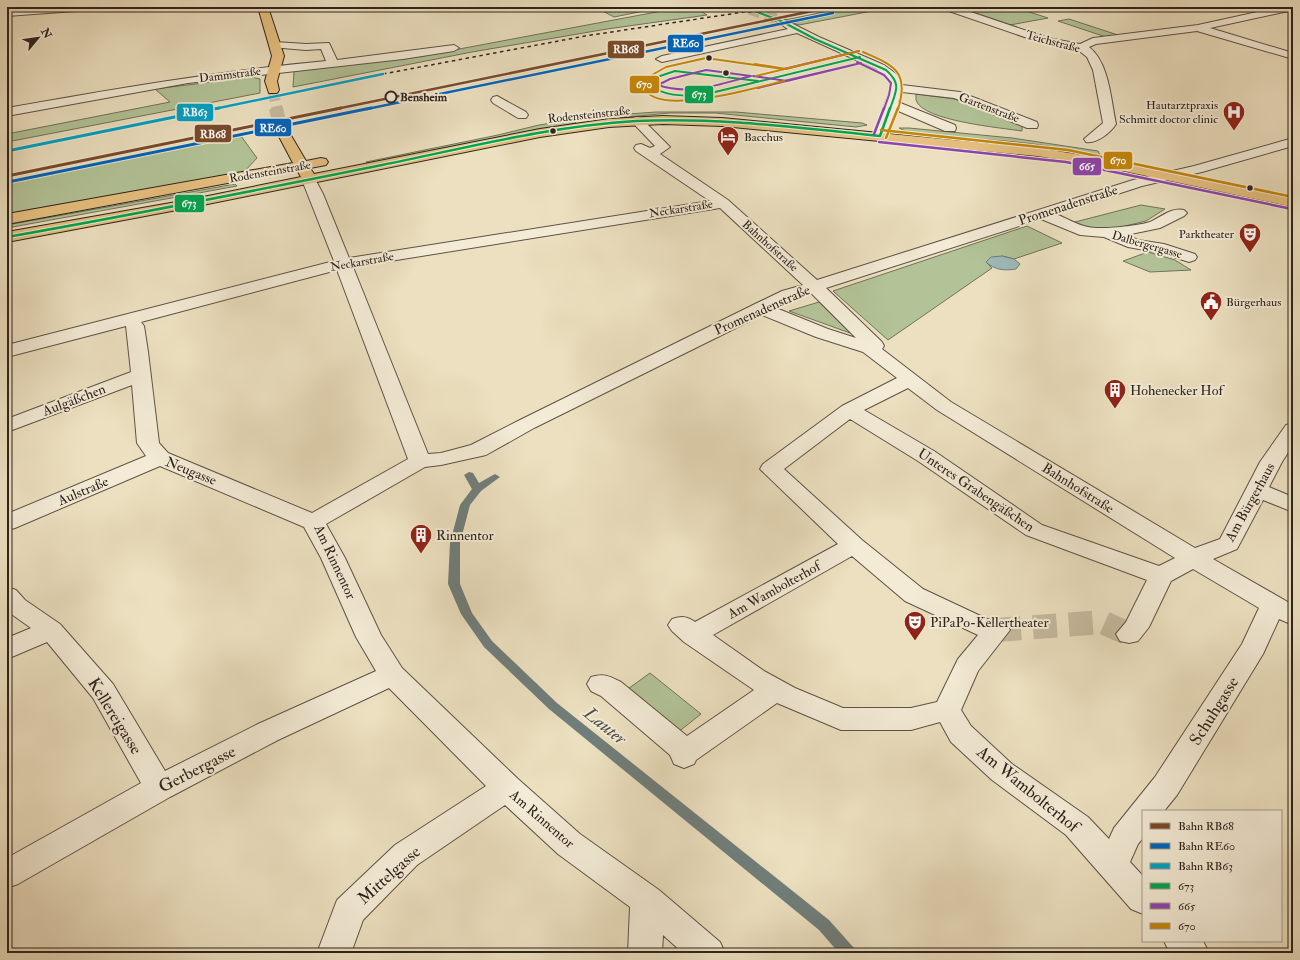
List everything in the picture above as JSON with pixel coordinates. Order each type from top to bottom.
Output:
[{"type":"main road","points":[[263,7],[278,56],[276,69],[271,81],[273,90]]},
{"type":"main road","name":"Rodensteinstraße","points":[[7,237],[121,217],[309,180],[540,133],[590,119],[633,110],[718,109]]},
{"type":"main road","name":"Rodensteinstraße","points":[[455,136],[569,116],[609,123],[637,121],[722,122],[880,136],[1067,156],[1293,203]]},
{"type":"main road","points":[[869,120],[1026,136],[1083,145],[1293,190]]},
{"type":"main road","points":[[280,127],[309,180]]},
{"type":"main road","name":"Rodensteinstraße","points":[[7,219],[332,160]]},
{"type":"street","points":[[7,13],[89,7]]},
{"type":"street","name":"Teichstraße","points":[[947,7],[1046,41],[1081,47],[1092,55],[1099,70],[1110,124],[1091,139]]},
{"type":"street","points":[[1081,47],[1093,41],[1198,28],[1293,7]]},
{"type":"street","points":[[781,21],[886,70],[895,78],[897,88],[893,104],[880,136]]},
{"type":"street","points":[[1198,28],[1293,56]]},
{"type":"street","points":[[687,68],[662,59],[798,30]]},
{"type":"street","points":[[275,45],[306,47],[325,45],[332,64]]},
{"type":"street","name":"Dammstraße","points":[[7,112],[154,85],[276,69],[419,54],[454,48]]},
{"type":"street","name":"Gartenstraße","points":[[897,88],[956,95],[1032,125]]},
{"type":"street","points":[[497,100],[522,115]]},
{"type":"street","points":[[893,104],[950,128]]},
{"type":"street","name":"Bahnhofstraße","points":[[637,121],[663,147],[646,151],[722,203],[819,291],[875,346],[870,348]]},
{"type":"street","name":"Promenadenstraße","points":[[420,461],[441,459],[478,450],[526,424],[788,295],[819,291],[1042,214],[1163,176],[1197,169],[1293,142]]},
{"type":"street","points":[[309,180],[316,194],[420,461]]},
{"type":"street","name":"Neckarstraße","points":[[7,351],[342,264],[722,203]]},
{"type":"street","name":"Dalbergergasse","points":[[1042,214],[1086,232],[1104,232],[1134,230],[1155,225],[1179,213]]},
{"type":"street","name":"Dalbergergasse","points":[[1104,232],[1134,244],[1164,249],[1189,257]]},
{"type":"street","name":"Bahnhofstraße","points":[[761,308],[822,333],[870,348],[944,406],[1193,558],[1283,611]]},
{"type":"street","name":"Neugasse","points":[[131,319],[135,326],[148,444],[153,451],[160,458],[313,522]]},
{"type":"street","name":"Aulgäßchen","points":[[7,426],[140,375]]},
{"type":"street","points":[[601,684],[611,689],[685,754],[780,692],[841,719],[910,719],[947,710],[967,666],[997,630],[981,627],[914,595],[854,545],[771,469],[849,410],[910,378]]},
{"type":"street","name":"Unteres Grabengäßchen","points":[[849,410],[926,456],[1034,530],[1161,576]]},
{"type":"street","name":"Am Bürgerhaus","points":[[1193,558],[1229,544],[1271,462],[1293,429]]},
{"type":"street","name":"Aulstraße","points":[[7,523],[160,458]]},
{"type":"street","name":"Am Rinnentor","points":[[420,461],[313,522],[334,558],[369,637],[392,675],[507,788],[569,844],[647,900],[708,953]]},
{"type":"street","points":[[1257,490],[1293,505]]},
{"type":"street","name":"Am Wambolterhof","points":[[780,692],[754,678],[687,630],[854,545]]},
{"type":"street","points":[[1129,634],[1136,627],[1161,576],[1193,558]]},
{"type":"street","name":"Kellereigasse","points":[[7,596],[12,603],[42,622],[51,630],[104,691],[159,788]]},
{"type":"street","name":"Schuhgasse","points":[[1147,810],[1166,786],[1254,647],[1283,611]]},
{"type":"street","points":[[7,649],[51,630]]},
{"type":"street","name":"Gerbergasse","points":[[7,874],[159,788],[268,732],[392,675]]},
{"type":"street","name":"Am Wambolterhof","points":[[947,710],[961,734],[1002,772],[1077,826],[1142,898]]},
{"type":"street","name":"Mittelgasse","points":[[334,953],[349,911],[406,855],[507,788]]},
{"type":"street","points":[[1113,866],[1125,838],[1142,816]]},
{"type":"street","points":[[645,953],[647,900]]},
{"type":"street","points":[[1182,942],[1192,953]]},
{"type":"green space","points":[[595,7],[656,7],[659,8],[614,17]]},
{"type":"green space","points":[[683,7],[695,7],[707,15],[607,29],[472,52],[293,87],[294,71],[422,56]]},
{"type":"green space","points":[[848,7],[893,7],[799,25],[785,20]]},
{"type":"green space","points":[[963,7],[1014,7],[1048,18],[1010,25],[963,9]]},
{"type":"green space","points":[[1069,19],[1118,35],[1106,37],[1058,21]]},
{"type":"green space","points":[[251,77],[260,79],[260,93],[7,142],[7,134],[170,102],[155,89]]},
{"type":"green space","points":[[916,94],[955,99],[1022,126],[1022,131],[964,122],[932,113],[921,107],[916,100]]},
{"type":"green space","points":[[656,112],[736,112],[862,123],[867,125],[856,127],[715,113],[670,113],[605,119],[601,116]]},
{"type":"green space","points":[[572,120],[576,123],[369,163],[366,162],[498,135],[539,125]]},
{"type":"green space","points":[[899,128],[1012,138],[1098,151],[1100,155],[1018,142],[932,138],[909,133]]},
{"type":"green space","points":[[241,136],[257,158],[243,173],[7,215],[7,184]]},
{"type":"green space","points":[[235,184],[237,186],[7,228],[7,225]]},
{"type":"green space","points":[[1141,205],[1165,209],[1146,221],[1117,228],[1089,228],[1071,223]]},
{"type":"green space","points":[[1027,226],[1062,243],[1014,259],[1002,256],[986,262],[992,268],[888,340],[833,291]]},
{"type":"green space","points":[[1148,252],[1175,260],[1191,270],[1150,272],[1123,261]]},
{"type":"green space","points":[[819,302],[850,333],[789,311]]},
{"type":"green space","points":[[650,673],[701,714],[672,737],[621,694]]},
{"type":"water","points":[[1002,256],[1014,259],[1020,264],[1016,269],[1004,270],[993,267],[986,262],[991,257]]},
{"type":"waterway","points":[[469,475],[477,489]]},
{"type":"waterway","name":"Lauter","points":[[477,489],[495,477]]},
{"type":"waterway","name":"Lauter","points":[[477,489],[465,505],[455,543],[454,584],[467,614],[488,644],[553,706],[824,925],[849,953]]},
{"type":"tunnel","points":[[750,9],[781,21]]},
{"type":"tunnel","points":[[273,90],[277,109]]},
{"type":"tunnel","points":[[276,108],[280,127]]},
{"type":"tunnel","points":[[997,630],[1102,622],[1129,634]]},
{"type":"railway","points":[[383,74],[585,36],[777,7]]},
{"type":"rail line","name":"RB68","points":[[7,176],[832,7]]},
{"type":"rail line","name":"RE60","points":[[8,182],[833,13]]},
{"type":"rail line","name":"RB63","points":[[7,151],[383,74]]},
{"type":"transit line","name":"673","points":[[7,237],[244,193],[511,138],[573,127],[636,121],[667,120],[728,122],[880,136],[897,88],[895,78],[886,70],[815,39],[781,21],[744,7]]},
{"type":"transit line","name":"665","points":[[784,69],[859,51]]},
{"type":"transit line","name":"670","points":[[755,64],[786,69],[859,51]]},
{"type":"transit line","name":"670","points":[[756,76],[859,51]]},
{"type":"transit line","name":"670","points":[[863,52],[892,66],[901,76],[902,93],[900,103],[886,138]]},
{"type":"transit line","name":"673","points":[[758,81],[675,71],[660,76],[650,83],[650,86],[673,95],[698,95],[715,92],[860,57]]},
{"type":"transit line","name":"670","points":[[784,69],[706,58],[666,67],[657,71],[645,79],[644,87],[648,93],[665,100],[702,100],[784,81]]},
{"type":"transit line","name":"665","points":[[857,62],[884,75],[891,83],[889,95],[874,134]]},
{"type":"transit line","name":"665","points":[[784,81],[861,63]]},
{"type":"transit line","name":"665","points":[[753,76],[787,81],[861,63]]},
{"type":"transit line","name":"665","points":[[758,88],[861,63]]},
{"type":"transit line","name":"665","points":[[706,70],[751,76],[692,90],[669,89],[658,85],[670,79],[706,70]]},
{"type":"transit line","name":"670","points":[[881,130],[1068,150],[1293,197]]},
{"type":"transit line","name":"665","points":[[879,142],[1066,162],[1292,209]]},
{"type":"place","name":"Bensheim","points":[[391,97]]},
{"type":"place","name":"Hautarztpraxis Schmitt doctor clinic","points":[[1234,132]]},
{"type":"place","name":"Bacchus","points":[[728,156]]},
{"type":"place","name":"Parktheater","points":[[1250,254]]},
{"type":"place","name":"Bürgerhaus","points":[[1211,322]]},
{"type":"place","name":"Hohenecker Hof","points":[[1115,410]]},
{"type":"place","name":"Rinnentor","points":[[421,554]]},
{"type":"place","name":"PiPaPo-Kellertheater","points":[[915,642]]}]
